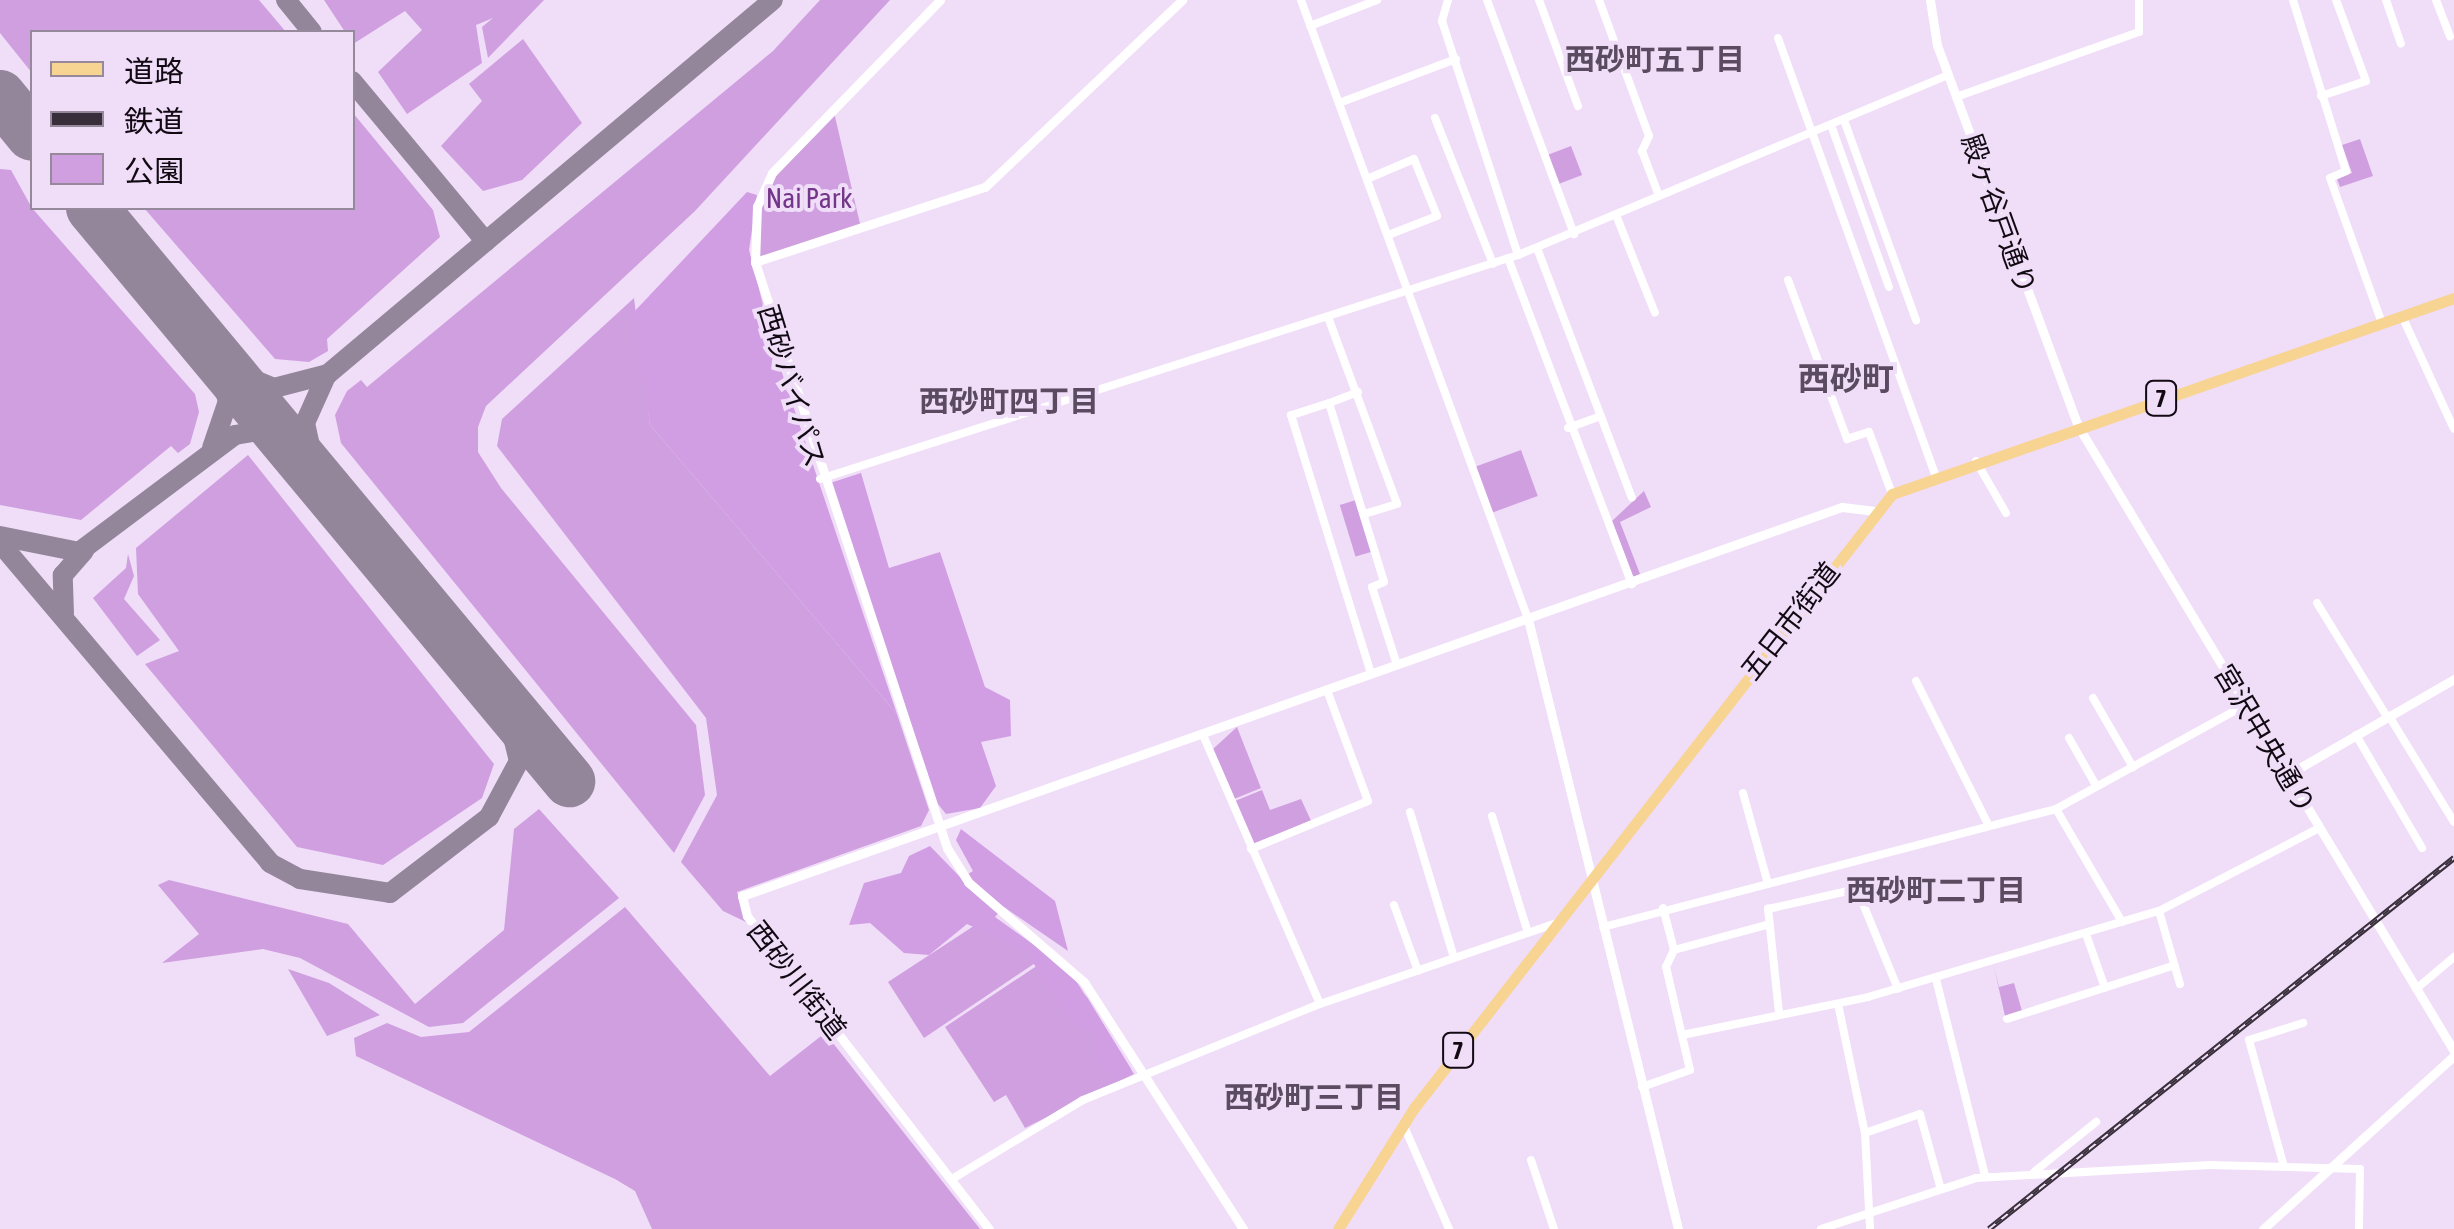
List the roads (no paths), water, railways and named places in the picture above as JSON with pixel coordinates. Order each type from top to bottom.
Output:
[{"type":"main road","name":"五日市街道","points":[[1338,1229],[1402,1124],[1892,494],[1935,475],[2454,298]]},
{"type":"street","name":"西砂バイパス","points":[[940,0],[772,173],[757,206],[756,262],[820,479],[939,825],[968,882],[1084,982],[1243,1229]]},
{"type":"street","points":[[756,262],[986,187],[1182,0]]},
{"type":"street","points":[[1302,0],[1528,619],[1678,1229]]},
{"type":"street","points":[[1310,26],[1377,0]]},
{"type":"street","points":[[1448,0],[1442,21],[1518,255]]},
{"type":"street","points":[[1487,0],[1574,234]]},
{"type":"street","points":[[1539,0],[1578,106]]},
{"type":"street","points":[[1599,0],[1649,136],[1642,151],[1659,196]]},
{"type":"street","name":"殿ヶ谷戸通り","points":[[1930,0],[1948,76],[2078,426]]},
{"type":"street","points":[[1956,97],[2139,32],[2139,0]]},
{"type":"street","points":[[2293,0],[2346,171],[2330,178],[2382,322]]},
{"type":"street","points":[[2321,96],[2366,81],[2336,0]]},
{"type":"street","points":[[2386,0],[2402,44]]},
{"type":"street","points":[[2436,0],[2450,36]]},
{"type":"street","points":[[1778,38],[1935,475]]},
{"type":"street","points":[[1339,103],[1456,59]]},
{"type":"street","points":[[820,479],[1092,385],[1408,294],[1494,264],[1948,76]]},
{"type":"street","points":[[1435,118],[1494,264]]},
{"type":"street","points":[[1844,120],[1916,320]]},
{"type":"street","points":[[1831,125],[1889,287]]},
{"type":"street","points":[[1367,179],[1414,158],[1437,216],[1388,235]]},
{"type":"street","points":[[1616,215],[1654,312]]},
{"type":"street","points":[[1537,248],[1632,498]]},
{"type":"street","points":[[1879,259],[1892,254]]},
{"type":"street","points":[[1508,258],[1568,428],[1632,584]]},
{"type":"street","points":[[1788,280],[1847,439],[1869,432],[1892,494]]},
{"type":"street","points":[[2402,316],[2454,430]]},
{"type":"street","points":[[1328,317],[1397,504],[1364,514]]},
{"type":"street","points":[[1358,392],[1291,415],[1371,674]]},
{"type":"street","points":[[1329,403],[1384,582],[1372,587],[1397,666]]},
{"type":"street","points":[[1568,428],[1601,416]]},
{"type":"street","name":"宮沢中央通り","points":[[2078,426],[2454,1053]]},
{"type":"street","points":[[1976,461],[2006,513]]},
{"type":"street","points":[[939,825],[1632,584],[1852,503],[1875,511]]},
{"type":"street","points":[[1608,518],[1618,514]]},
{"type":"street","points":[[2317,602],[2449,819]]},
{"type":"street","points":[[2287,775],[2454,679]]},
{"type":"street","points":[[1916,681],[1987,822]]},
{"type":"street","points":[[1251,848],[1368,801],[1327,690]]},
{"type":"street","points":[[2093,698],[2133,767]]},
{"type":"street","points":[[1603,927],[1987,822],[2056,810],[2244,705]]},
{"type":"street","points":[[1202,734],[1320,1004]]},
{"type":"street","points":[[2356,735],[2422,848]]},
{"type":"street","points":[[2068,738],[2097,787]]},
{"type":"street","points":[[1744,793],[1767,880]]},
{"type":"street","points":[[2056,810],[2122,922]]},
{"type":"street","points":[[1410,812],[1454,958]]},
{"type":"street","points":[[1492,816],[1528,933]]},
{"type":"street","name":"西砂川街道","points":[[939,825],[740,902],[989,1229]]},
{"type":"street","points":[[1682,1035],[1936,980],[2160,911],[2319,828]]},
{"type":"street","points":[[1779,1014],[1768,909],[1864,890],[1898,989]]},
{"type":"street","points":[[1394,904],[1403,918],[1418,970]]},
{"type":"street","points":[[1642,1087],[1690,1070],[1666,967],[1674,950],[1663,908]]},
{"type":"street","points":[[2160,911],[2180,984]]},
{"type":"street","points":[[952,1179],[1143,1075],[1320,1004],[1556,923]]},
{"type":"street","points":[[1674,950],[1770,924]]},
{"type":"street","points":[[2086,934],[2105,988]]},
{"type":"street","points":[[2416,989],[2454,957]]},
{"type":"street","points":[[2007,1019],[2175,965]]},
{"type":"street","points":[[1936,980],[1985,1176]]},
{"type":"street","points":[[1838,1004],[1864,1133],[1870,1229]]},
{"type":"street","points":[[2284,1167],[2249,1040],[2303,1024]]},
{"type":"street","points":[[2263,1229],[2454,1053]]},
{"type":"street","points":[[1864,1133],[1920,1114],[1940,1186]]},
{"type":"street","points":[[2034,1172],[2096,1122]]},
{"type":"street","points":[[1402,1124],[1449,1229]]},
{"type":"street","points":[[1531,1160],[1554,1229]]},
{"type":"street","points":[[1821,1229],[1940,1186],[1985,1176],[2284,1167],[2360,1169],[2360,1229]]},
{"type":"railway","points":[[1989,1229],[2454,858]]},
{"type":"district","name":"西砂町五丁目","points":[[1655,59]]},
{"type":"district","name":"西砂町","points":[[1846,379]]},
{"type":"district","name":"西砂町四丁目","points":[[1009,401]]},
{"type":"district","name":"西砂町二丁目","points":[[1936,890]]},
{"type":"district","name":"西砂町三丁目","points":[[1314,1097]]},
{"type":"park label","name":"Nai Park","points":[[809,198]]}]
